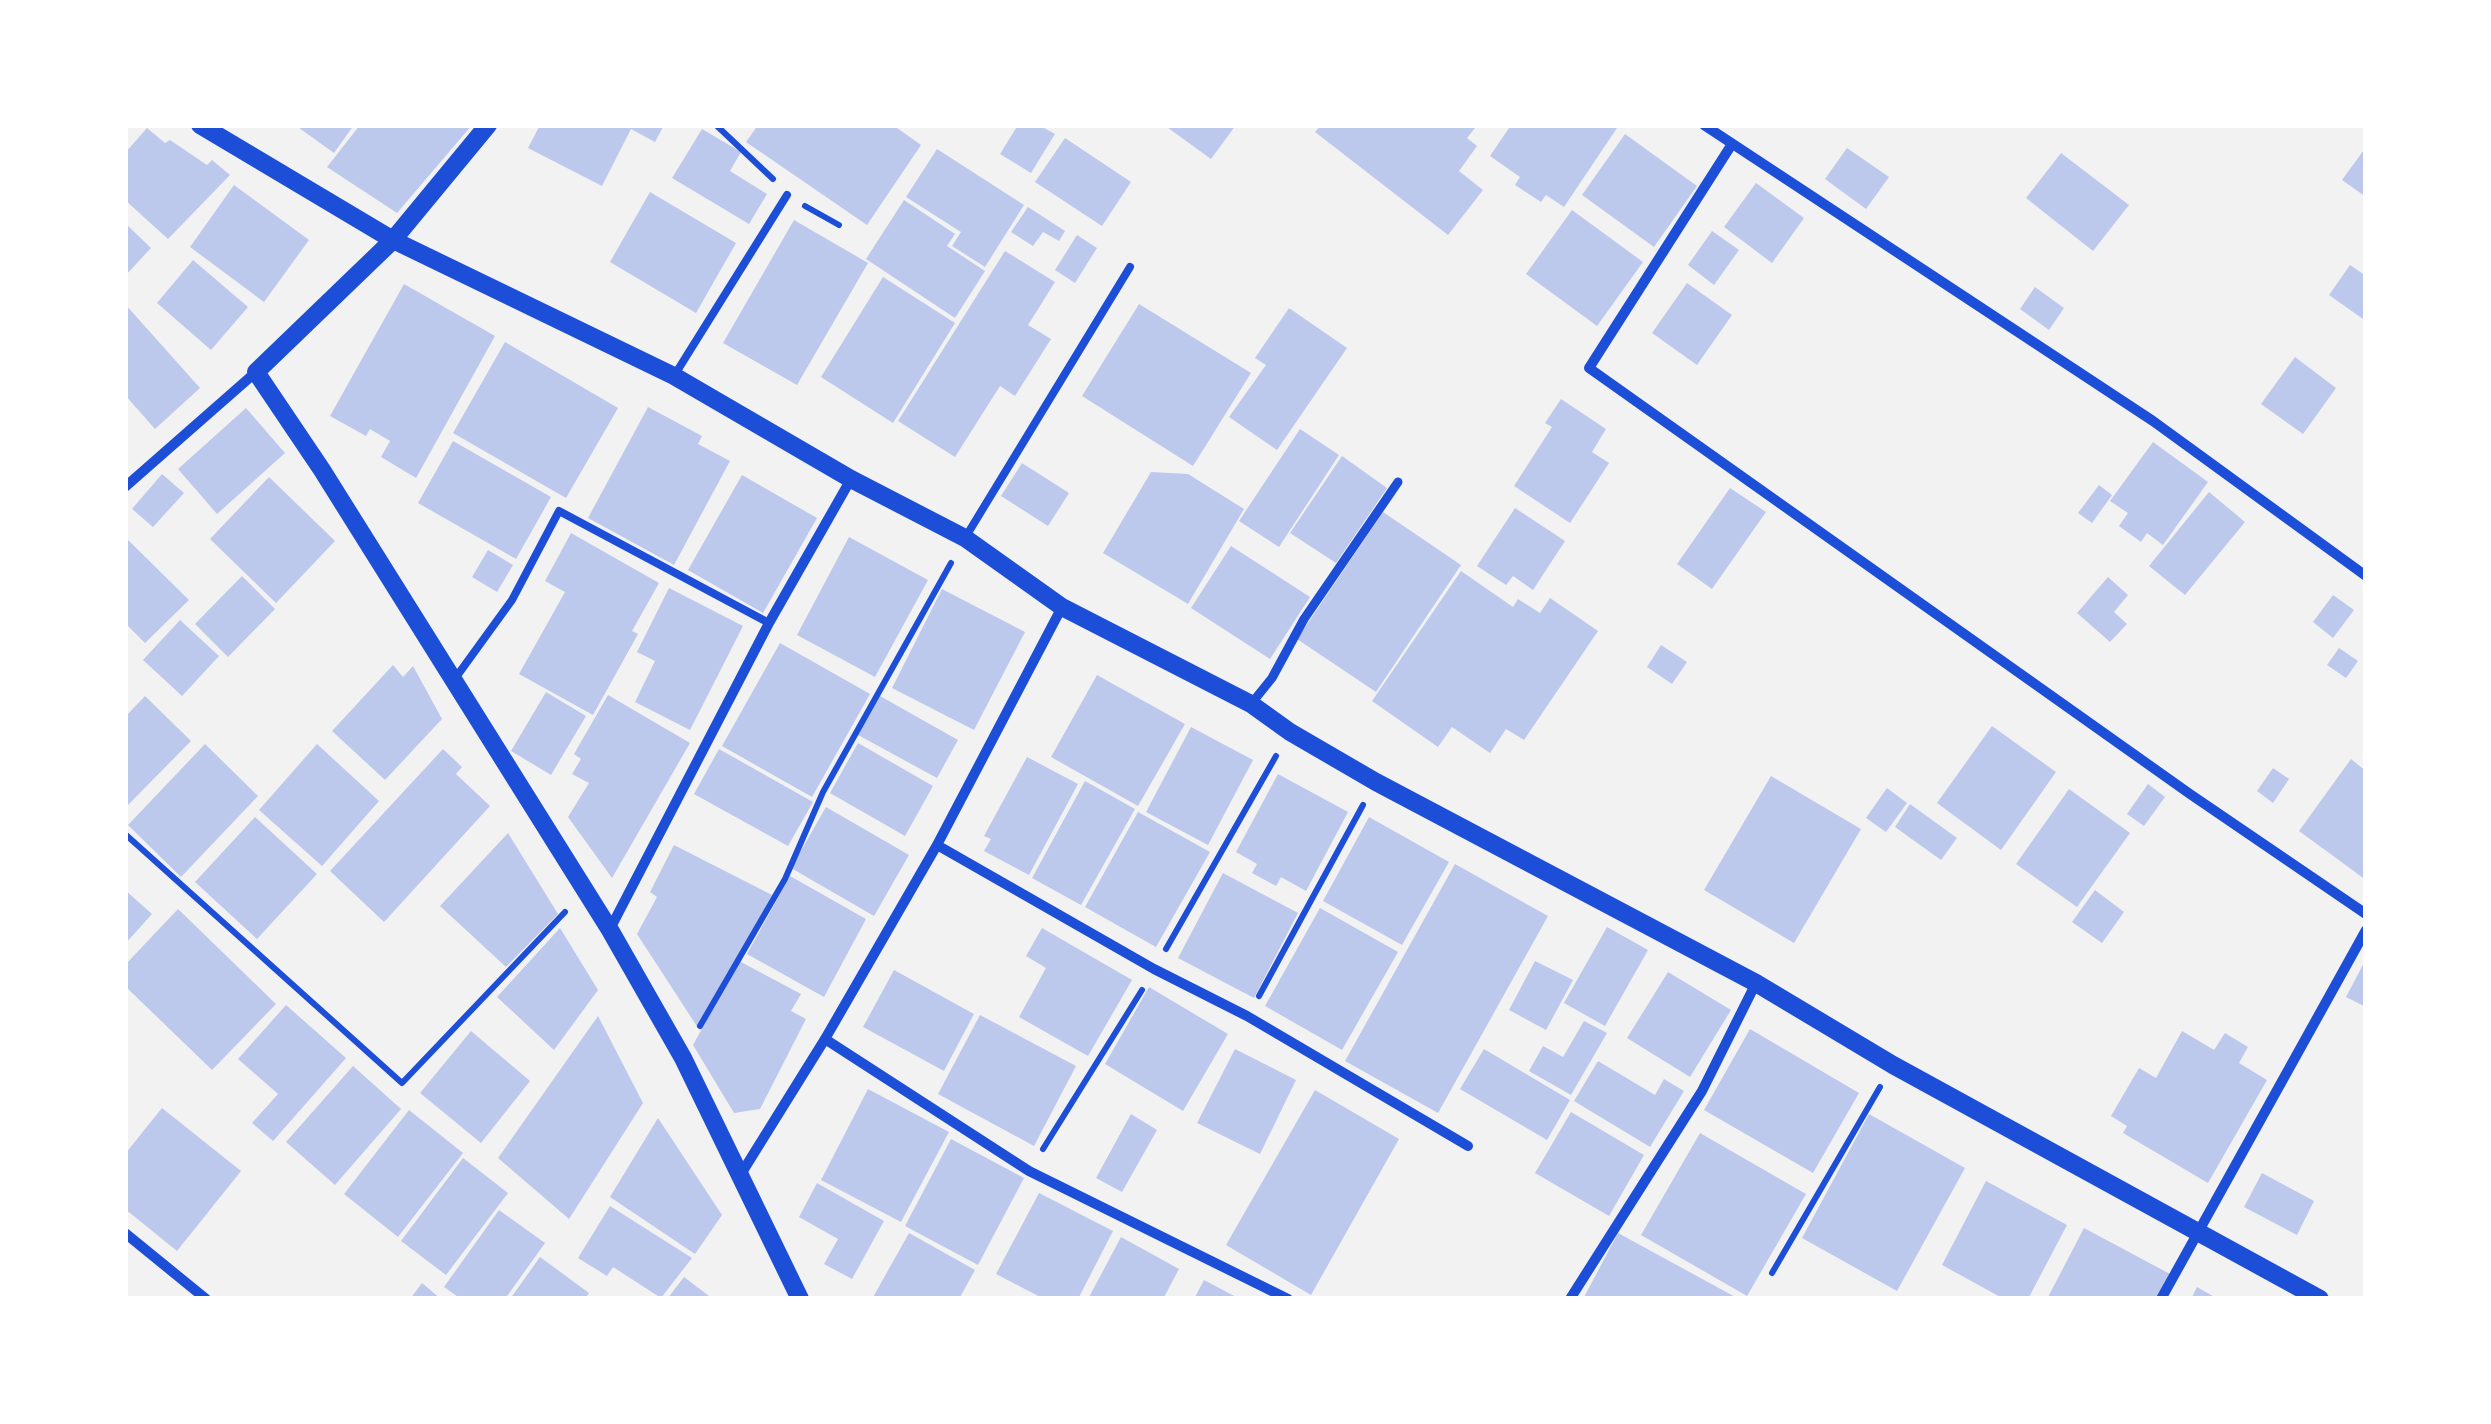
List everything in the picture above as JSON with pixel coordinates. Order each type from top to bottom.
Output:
[{"type":"street","points":[[200,125],[393,240],[674,376],[851,480],[964,538],[1062,607],[1251,704],[1290,732],[1376,782],[1756,984],[1893,1065],[2308,1296]]},
{"type":"street","points":[[125,487],[256,372],[393,240],[488,125]]},
{"type":"street","points":[[1704,125],[2153,421],[2366,576]]},
{"type":"street","points":[[1732,144],[1590,368],[2190,794],[2366,914]]},
{"type":"street","points":[[256,372],[610,930],[683,1058],[800,1299]]},
{"type":"street","points":[[610,930],[769,623],[851,480]]},
{"type":"street","points":[[1251,704],[1272,678],[1304,619],[1398,482]]},
{"type":"street","points":[[741,1174],[825,1040],[937,845],[1062,607]]},
{"type":"street","points":[[937,845],[1154,969],[1247,1016],[1468,1146]]},
{"type":"street","points":[[2161,1299],[2366,930]]},
{"type":"street","points":[[1570,1299],[1702,1091],[1756,984]]},
{"type":"street","points":[[825,1040],[1029,1172],[1288,1299]]},
{"type":"street","points":[[125,1232],[206,1299]]},
{"type":"lane","points":[[674,376],[787,195]]},
{"type":"lane","points":[[964,538],[1130,267]]},
{"type":"lane","points":[[454,680],[512,600],[559,511],[769,623]]},
{"type":"path","points":[[683,1058],[785,879],[823,792],[964,538]]},
{"type":"path","points":[[1247,1016],[1376,782]]},
{"type":"path","points":[[125,834],[402,1083],[585,890]]},
{"type":"path","points":[[1772,1273],[1893,1065]]},
{"type":"building","points":[[295,125],[354,125],[334,153]]},
{"type":"building","points":[[360,125],[472,125],[397,213],[327,167]]},
{"type":"building","points":[[540,125],[664,125],[655,142],[631,129],[602,186],[528,148]]},
{"type":"building","points":[[758,125],[893,125],[921,145],[867,225],[746,142]]},
{"type":"building","points":[[1018,125],[1039,125],[1055,134],[1031,173],[1000,154]]},
{"type":"building","points":[[1164,125],[1236,125],[1211,159]]},
{"type":"building","points":[[1321,125],[1472,125],[1475,128],[1467,138],[1477,146],[1459,171],[1483,190],[1448,235],[1315,132]]},
{"type":"building","points":[[1511,125],[1619,125],[1564,207],[1546,195],[1541,202],[1515,185],[1520,177],[1490,156]]},
{"type":"building","points":[[147,128],[165,143],[170,140],[207,165],[212,160],[230,175],[168,239],[125,200],[125,153]]},
{"type":"building","points":[[702,129],[741,152],[730,171],[767,194],[749,224],[672,178]]},
{"type":"building","points":[[1625,134],[1697,186],[1654,247],[1582,195]]},
{"type":"building","points":[[1065,138],[1131,182],[1102,226],[1035,182]]},
{"type":"building","points":[[2366,147],[2366,197],[2342,180]]},
{"type":"building","points":[[1847,148],[1889,177],[1866,209],[1825,179]]},
{"type":"building","points":[[937,149],[1024,205],[985,267],[952,246],[961,232],[906,197]]},
{"type":"building","points":[[2061,153],[2129,205],[2093,251],[2026,198]]},
{"type":"building","points":[[1756,183],[1804,218],[1772,263],[1724,227]]},
{"type":"building","points":[[234,185],[309,240],[264,302],[190,247]]},
{"type":"building","points":[[650,192],[736,243],[696,313],[610,262]]},
{"type":"building","points":[[904,200],[955,234],[947,246],[985,271],[955,318],[866,259]]},
{"type":"building","points":[[1028,207],[1065,231],[1059,241],[1043,232],[1033,246],[1011,232]]},
{"type":"building","points":[[1572,210],[1643,262],[1597,326],[1526,274]]},
{"type":"building","points":[[794,220],[868,263],[797,385],[723,343]]},
{"type":"building","points":[[125,223],[151,248],[125,276]]},
{"type":"building","points":[[1712,231],[1739,250],[1714,285],[1688,265]]},
{"type":"building","points":[[1077,235],[1097,248],[1075,283],[1055,270]]},
{"type":"building","points":[[1005,251],[1055,282],[1028,325],[1051,339],[1015,396],[1000,386],[955,457],[898,421]]},
{"type":"building","points":[[193,260],[248,307],[211,350],[157,303]]},
{"type":"building","points":[[2350,265],[2366,276],[2363,319],[2329,295]]},
{"type":"building","points":[[883,277],[955,323],[893,423],[821,377]]},
{"type":"building","points":[[1687,283],[1732,315],[1697,365],[1652,333]]},
{"type":"building","points":[[404,284],[495,336],[416,478],[381,457],[390,441],[370,429],[366,436],[330,416]]},
{"type":"building","points":[[2035,287],[2064,308],[2049,330],[2020,309]]},
{"type":"building","points":[[125,304],[200,388],[155,429],[125,395]]},
{"type":"building","points":[[1139,304],[1251,373],[1193,466],[1082,396]]},
{"type":"building","points":[[1289,308],[1347,348],[1277,450],[1229,417],[1266,365],[1255,358]]},
{"type":"building","points":[[505,342],[618,408],[566,498],[453,433]]},
{"type":"building","points":[[2295,357],[2336,388],[2303,434],[2261,404]]},
{"type":"building","points":[[1561,399],[1606,429],[1592,452],[1609,463],[1570,523],[1514,486],[1552,427],[1545,423]]},
{"type":"building","points":[[648,407],[702,436],[698,444],[730,461],[674,565],[588,518]]},
{"type":"building","points":[[246,408],[285,453],[217,514],[178,469]]},
{"type":"building","points":[[1300,429],[1339,455],[1279,547],[1239,521]]},
{"type":"building","points":[[453,441],[551,497],[516,559],[418,503]]},
{"type":"building","points":[[2153,442],[2208,482],[2163,545],[2147,533],[2141,542],[2119,526],[2128,513],[2110,501]]},
{"type":"building","points":[[1342,456],[1387,488],[1336,563],[1290,533]]},
{"type":"building","points":[[1022,463],[1069,493],[1048,526],[1001,496]]},
{"type":"building","points":[[1151,472],[1188,474],[1244,509],[1188,604],[1103,553]]},
{"type":"building","points":[[162,474],[184,493],[153,527],[132,509]]},
{"type":"building","points":[[742,475],[817,518],[763,613],[688,570]]},
{"type":"building","points":[[269,477],[335,541],[276,603],[210,539]]},
{"type":"building","points":[[2099,485],[2112,495],[2092,523],[2078,513]]},
{"type":"building","points":[[1730,488],[1766,512],[1712,589],[1677,564]]},
{"type":"building","points":[[2209,492],[2245,522],[2185,595],[2149,566]]},
{"type":"building","points":[[1515,508],[1565,541],[1533,590],[1513,576],[1506,585],[1477,566]]},
{"type":"building","points":[[1383,512],[1461,565],[1376,692],[1297,639]]},
{"type":"building","points":[[571,533],[659,583],[632,631],[638,634],[593,715],[519,674],[565,592],[545,581]]},
{"type":"building","points":[[125,537],[189,600],[145,643],[125,623]]},
{"type":"building","points":[[849,537],[928,580],[875,677],[797,635]]},
{"type":"building","points":[[1231,546],[1310,597],[1270,659],[1191,608]]},
{"type":"building","points":[[488,550],[513,565],[497,592],[472,577]]},
{"type":"building","points":[[1461,571],[1513,607],[1518,599],[1540,613],[1550,598],[1598,631],[1524,740],[1506,729],[1490,753],[1452,727],[1438,747],[1372,701]]},
{"type":"building","points":[[242,576],[275,609],[228,657],[195,624]]},
{"type":"building","points":[[2108,577],[2128,595],[2114,612],[2127,624],[2110,642],[2077,613]]},
{"type":"building","points":[[669,588],[743,626],[690,730],[635,702],[655,661],[637,652]]},
{"type":"building","points":[[942,589],[1025,632],[974,730],[892,688]]},
{"type":"building","points":[[2333,595],[2354,610],[2333,638],[2313,622]]},
{"type":"building","points":[[180,620],[219,656],[182,696],[143,660]]},
{"type":"building","points":[[780,643],[870,694],[812,797],[722,746]]},
{"type":"building","points":[[1661,645],[1687,662],[1672,684],[1647,667]]},
{"type":"building","points":[[2339,648],[2358,661],[2346,678],[2327,665]]},
{"type":"building","points":[[393,665],[403,677],[413,666],[442,719],[385,780],[332,731]]},
{"type":"building","points":[[1097,675],[1185,724],[1138,806],[1051,757]]},
{"type":"building","points":[[546,692],[586,716],[551,775],[511,751]]},
{"type":"building","points":[[608,695],[690,743],[612,878],[568,817],[589,783],[572,774],[581,759],[574,754]]},
{"type":"building","points":[[145,696],[191,741],[128,805],[125,717]]},
{"type":"building","points":[[880,696],[958,740],[937,778],[858,735]]},
{"type":"building","points":[[1992,726],[2056,772],[2001,850],[1937,803]]},
{"type":"building","points":[[1191,727],[1253,760],[1208,845],[1146,812]]},
{"type":"building","points":[[858,743],[933,786],[905,836],[830,793]]},
{"type":"building","points":[[205,744],[258,796],[181,877],[128,825]]},
{"type":"building","points":[[317,744],[379,801],[322,866],[259,810]]},
{"type":"building","points":[[443,749],[462,767],[456,774],[490,806],[384,922],[330,871]]},
{"type":"building","points":[[719,749],[813,802],[788,846],[694,794]]},
{"type":"building","points":[[1027,757],[1078,784],[1029,875],[984,851],[991,839],[984,836]]},
{"type":"building","points":[[2351,759],[2366,771],[2366,880],[2299,831]]},
{"type":"building","points":[[2273,768],[2289,779],[2273,803],[2257,791]]},
{"type":"building","points":[[1278,774],[1348,812],[1306,891],[1281,877],[1276,886],[1252,873],[1257,864],[1236,852]]},
{"type":"building","points":[[1771,776],[1861,829],[1794,943],[1704,890]]},
{"type":"building","points":[[1085,781],[1135,809],[1081,905],[1032,878]]},
{"type":"building","points":[[2148,784],[2165,797],[2144,826],[2127,814]]},
{"type":"building","points":[[1887,788],[1907,803],[1886,832],[1866,818]]},
{"type":"building","points":[[2069,789],[2130,833],[2077,907],[2016,864]]},
{"type":"building","points":[[1910,804],[1957,838],[1941,860],[1895,827]]},
{"type":"building","points":[[826,807],[909,855],[874,916],[791,868]]},
{"type":"building","points":[[1138,812],[1210,852],[1156,947],[1085,907]]},
{"type":"building","points":[[255,817],[317,874],[257,939],[195,882]]},
{"type":"building","points":[[1369,817],[1449,862],[1402,945],[1323,901]]},
{"type":"building","points":[[508,833],[558,914],[506,967],[440,906]]},
{"type":"building","points":[[674,845],[772,895],[698,1028],[637,934],[657,897],[650,892]]},
{"type":"building","points":[[1455,864],[1548,916],[1438,1113],[1345,1061]]},
{"type":"building","points":[[1223,873],[1298,913],[1254,998],[1178,958]]},
{"type":"building","points":[[790,876],[866,919],[824,997],[747,954]]},
{"type":"building","points":[[125,890],[152,914],[125,944]]},
{"type":"building","points":[[2095,890],[2124,912],[2102,943],[2072,922]]},
{"type":"building","points":[[1320,908],[1398,952],[1342,1050],[1265,1006]]},
{"type":"building","points":[[178,909],[276,1004],[212,1070],[125,986],[125,965]]},
{"type":"building","points":[[1607,927],[1648,950],[1605,1026],[1564,1003]]},
{"type":"building","points":[[560,928],[598,990],[554,1050],[497,997]]},
{"type":"building","points":[[1042,928],[1132,980],[1088,1056],[1019,1017],[1046,968],[1026,956]]},
{"type":"building","points":[[2366,959],[2366,1007],[2346,997]]},
{"type":"building","points":[[739,961],[801,994],[791,1011],[806,1019],[760,1109],[734,1113],[693,1045]]},
{"type":"building","points":[[1535,961],[1573,980],[1546,1030],[1509,1010]]},
{"type":"building","points":[[894,970],[974,1014],[944,1071],[863,1027]]},
{"type":"building","points":[[1668,972],[1731,1010],[1690,1077],[1627,1038]]},
{"type":"building","points":[[1149,987],[1228,1034],[1183,1111],[1105,1064]]},
{"type":"building","points":[[286,1005],[346,1058],[273,1141],[252,1123],[278,1094],[238,1059]]},
{"type":"building","points":[[980,1015],[1076,1066],[1034,1146],[938,1094]]},
{"type":"building","points":[[598,1016],[643,1103],[569,1219],[498,1158]]},
{"type":"building","points":[[1584,1021],[1607,1033],[1571,1095],[1529,1071],[1543,1046],[1563,1057]]},
{"type":"building","points":[[1750,1029],[1859,1093],[1813,1173],[1704,1110]]},
{"type":"building","points":[[471,1031],[530,1081],[481,1143],[420,1093]]},
{"type":"building","points":[[2182,1031],[2214,1050],[2225,1033],[2248,1047],[2239,1063],[2267,1080],[2208,1183],[2123,1133],[2127,1126],[2111,1116],[2139,1068],[2156,1078]]},
{"type":"building","points":[[1235,1049],[1296,1080],[1260,1154],[1197,1123]]},
{"type":"building","points":[[1484,1049],[1570,1100],[1547,1140],[1460,1089]]},
{"type":"building","points":[[1598,1061],[1655,1095],[1664,1079],[1684,1091],[1650,1147],[1574,1101]]},
{"type":"building","points":[[353,1066],[401,1109],[335,1185],[286,1142]]},
{"type":"building","points":[[868,1089],[949,1132],[901,1222],[821,1180]]},
{"type":"building","points":[[1315,1090],[1399,1139],[1311,1295],[1226,1245]]},
{"type":"building","points":[[162,1108],[241,1171],[177,1251],[125,1209],[125,1154]]},
{"type":"building","points":[[409,1110],[463,1153],[398,1237],[344,1194]]},
{"type":"building","points":[[1571,1112],[1644,1155],[1609,1216],[1535,1173]]},
{"type":"building","points":[[1131,1114],[1157,1130],[1122,1192],[1096,1178]]},
{"type":"building","points":[[1869,1114],[1965,1168],[1897,1291],[1802,1238]]},
{"type":"building","points":[[658,1118],[722,1215],[695,1254],[610,1197]]},
{"type":"building","points":[[1700,1133],[1806,1194],[1747,1296],[1641,1235]]},
{"type":"building","points":[[951,1139],[1024,1178],[978,1265],[905,1226]]},
{"type":"building","points":[[463,1158],[508,1193],[446,1275],[401,1241]]},
{"type":"building","points":[[2262,1173],[2314,1201],[2297,1235],[2244,1207]]},
{"type":"building","points":[[1986,1181],[2067,1225],[2028,1299],[2004,1299],[1942,1265]]},
{"type":"building","points":[[817,1183],[884,1221],[852,1279],[824,1264],[838,1239],[799,1217]]},
{"type":"building","points":[[1039,1193],[1113,1231],[1078,1299],[1044,1299],[996,1274]]},
{"type":"building","points":[[610,1206],[692,1258],[661,1298],[613,1267],[607,1276],[578,1258]]},
{"type":"building","points":[[499,1210],[545,1243],[505,1299],[461,1299],[444,1287]]},
{"type":"building","points":[[2084,1228],[2170,1274],[2157,1299],[2047,1299]]},
{"type":"building","points":[[909,1233],[975,1270],[959,1299],[872,1299]]},
{"type":"building","points":[[1618,1233],[1739,1299],[1583,1299]]},
{"type":"building","points":[[1121,1237],[1179,1269],[1163,1299],[1088,1299]]},
{"type":"building","points":[[540,1257],[589,1293],[585,1299],[510,1299]]},
{"type":"building","points":[[684,1277],[713,1299],[667,1299]]},
{"type":"building","points":[[1204,1280],[1240,1299],[1194,1299]]},
{"type":"building","points":[[422,1283],[441,1299],[410,1299]]},
{"type":"building","points":[[2197,1287],[2218,1299],[2191,1299]]}]
